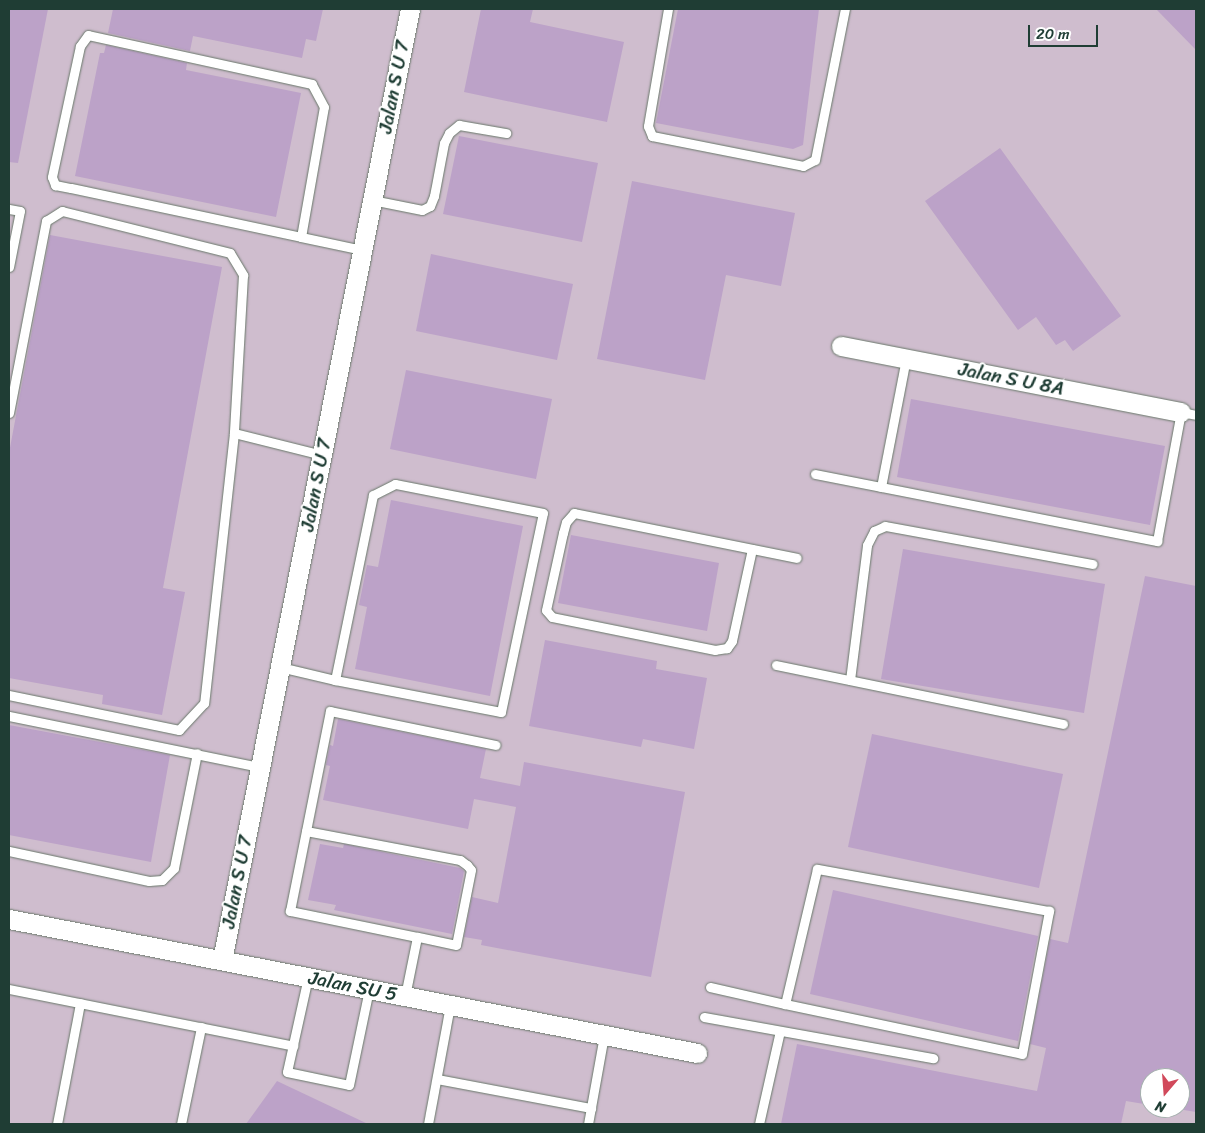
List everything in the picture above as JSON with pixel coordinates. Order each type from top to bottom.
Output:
[{"type":"street","name":"Jalan S U 7","points":[[222,960],[410,9]]},
{"type":"street","name":"Jalan S U 8A","points":[[841,346],[1189,414]]},
{"type":"street","name":"Jalan SU 5","points":[[9,919],[697,1052]]},
{"type":"lane","points":[[668,9],[648,126],[652,136],[803,166],[815,160],[845,9]]},
{"type":"lane","points":[[301,237],[324,107],[312,84],[88,35],[80,46],[52,178],[55,185],[362,250]]},
{"type":"lane","points":[[372,200],[422,210],[430,206],[434,196],[444,142],[449,134],[458,126],[506,133]]},
{"type":"lane","points":[[9,208],[20,211],[9,268]]},
{"type":"lane","points":[[9,413],[46,221],[62,211],[230,253],[244,275],[234,433],[204,702],[179,730],[9,696]]},
{"type":"lane","points":[[881,487],[906,358]]},
{"type":"lane","points":[[815,474],[1157,541],[1189,414]]},
{"type":"lane","points":[[234,433],[322,455]]},
{"type":"lane","points":[[280,667],[335,680],[501,712],[543,512],[396,484],[373,495],[335,680]]},
{"type":"lane","points":[[752,549],[732,641],[727,648],[715,650],[552,617],[546,610],[562,533],[566,522],[574,513],[797,558]]},
{"type":"lane","points":[[850,680],[868,546],[874,531],[885,526],[1093,564]]},
{"type":"lane","points":[[776,665],[1063,724]]},
{"type":"lane","points":[[306,831],[460,860],[467,865],[471,870],[456,945],[290,911],[306,831],[330,711],[496,745]]},
{"type":"lane","points":[[9,716],[260,767]]},
{"type":"lane","points":[[9,851],[149,881],[162,880],[174,868],[197,754]]},
{"type":"lane","points":[[710,987],[785,1004],[1022,1054],[1049,911],[817,869],[785,1004]]},
{"type":"lane","points":[[405,996],[417,937]]},
{"type":"lane","points":[[308,977],[287,1072],[350,1085],[369,989]]},
{"type":"lane","points":[[9,989],[293,1046]]},
{"type":"lane","points":[[57,1124],[80,1003]]},
{"type":"lane","points":[[428,1124],[450,1005]]},
{"type":"lane","points":[[704,1018],[933,1058]]},
{"type":"lane","points":[[181,1124],[202,1027]]},
{"type":"lane","points":[[759,1124],[780,1031]]},
{"type":"lane","points":[[588,1124],[604,1035]]},
{"type":"lane","points":[[436,1079],[591,1108]]},
{"type":"shaded area","points":[[9,9],[1196,9],[1196,1124],[9,1124]]},
{"type":"building","points":[[9,9],[48,9],[18,163],[9,162]]},
{"type":"building","points":[[113,9],[323,9],[316,41],[306,39],[302,58],[193,36],[190,51],[108,33]]},
{"type":"building","points":[[481,9],[533,9],[530,22],[624,42],[607,122],[464,92]]},
{"type":"building","points":[[678,9],[819,9],[803,145],[793,149],[656,123]]},
{"type":"building","points":[[1156,9],[1196,9],[1196,50]]},
{"type":"building","points":[[106,45],[187,63],[186,70],[301,93],[276,217],[75,176],[100,53],[104,53]]},
{"type":"building","points":[[459,136],[598,163],[582,242],[443,214]]},
{"type":"building","points":[[1000,148],[1121,316],[1073,351],[1065,340],[1056,345],[1036,317],[1018,330],[925,201]]},
{"type":"building","points":[[632,181],[795,213],[781,286],[726,275],[705,380],[597,359]]},
{"type":"building","points":[[50,235],[222,267],[163,588],[185,592],[162,715],[102,704],[103,695],[9,678],[9,453]]},
{"type":"building","points":[[431,254],[573,284],[557,360],[416,331]]},
{"type":"building","points":[[406,370],[552,399],[536,479],[390,449]]},
{"type":"building","points":[[911,399],[1165,446],[1150,525],[897,477]]},
{"type":"building","points":[[391,500],[523,526],[490,696],[355,669],[367,607],[359,605],[367,565],[378,567]]},
{"type":"building","points":[[571,535],[719,563],[707,631],[558,603]]},
{"type":"building","points":[[903,549],[1105,584],[1084,713],[881,679]]},
{"type":"building","points":[[1145,576],[1196,586],[1196,1112],[1190,1111],[1190,1068],[1140,1068],[1140,1103],[1126,1101],[1121,1124],[781,1124],[797,1044],[1037,1091],[1046,1048],[1030,1044],[1050,939],[1068,943]]},
{"type":"building","points":[[545,640],[657,661],[656,669],[707,678],[694,749],[643,739],[641,747],[529,726]]},
{"type":"building","points":[[338,719],[486,749],[480,778],[520,786],[524,762],[685,792],[651,977],[481,945],[482,940],[464,937],[472,897],[498,903],[516,807],[474,799],[468,829],[323,800],[330,766],[326,765],[330,745],[333,746]]},
{"type":"building","points":[[9,725],[170,755],[151,862],[9,835]]},
{"type":"building","points":[[872,734],[1063,774],[1039,888],[848,847]]},
{"type":"building","points":[[320,844],[343,848],[344,844],[460,868],[464,871],[452,934],[334,910],[336,905],[308,900]]},
{"type":"building","points":[[833,890],[1038,936],[1018,1041],[810,994]]},
{"type":"building","points":[[277,1081],[368,1124],[246,1124]]}]
